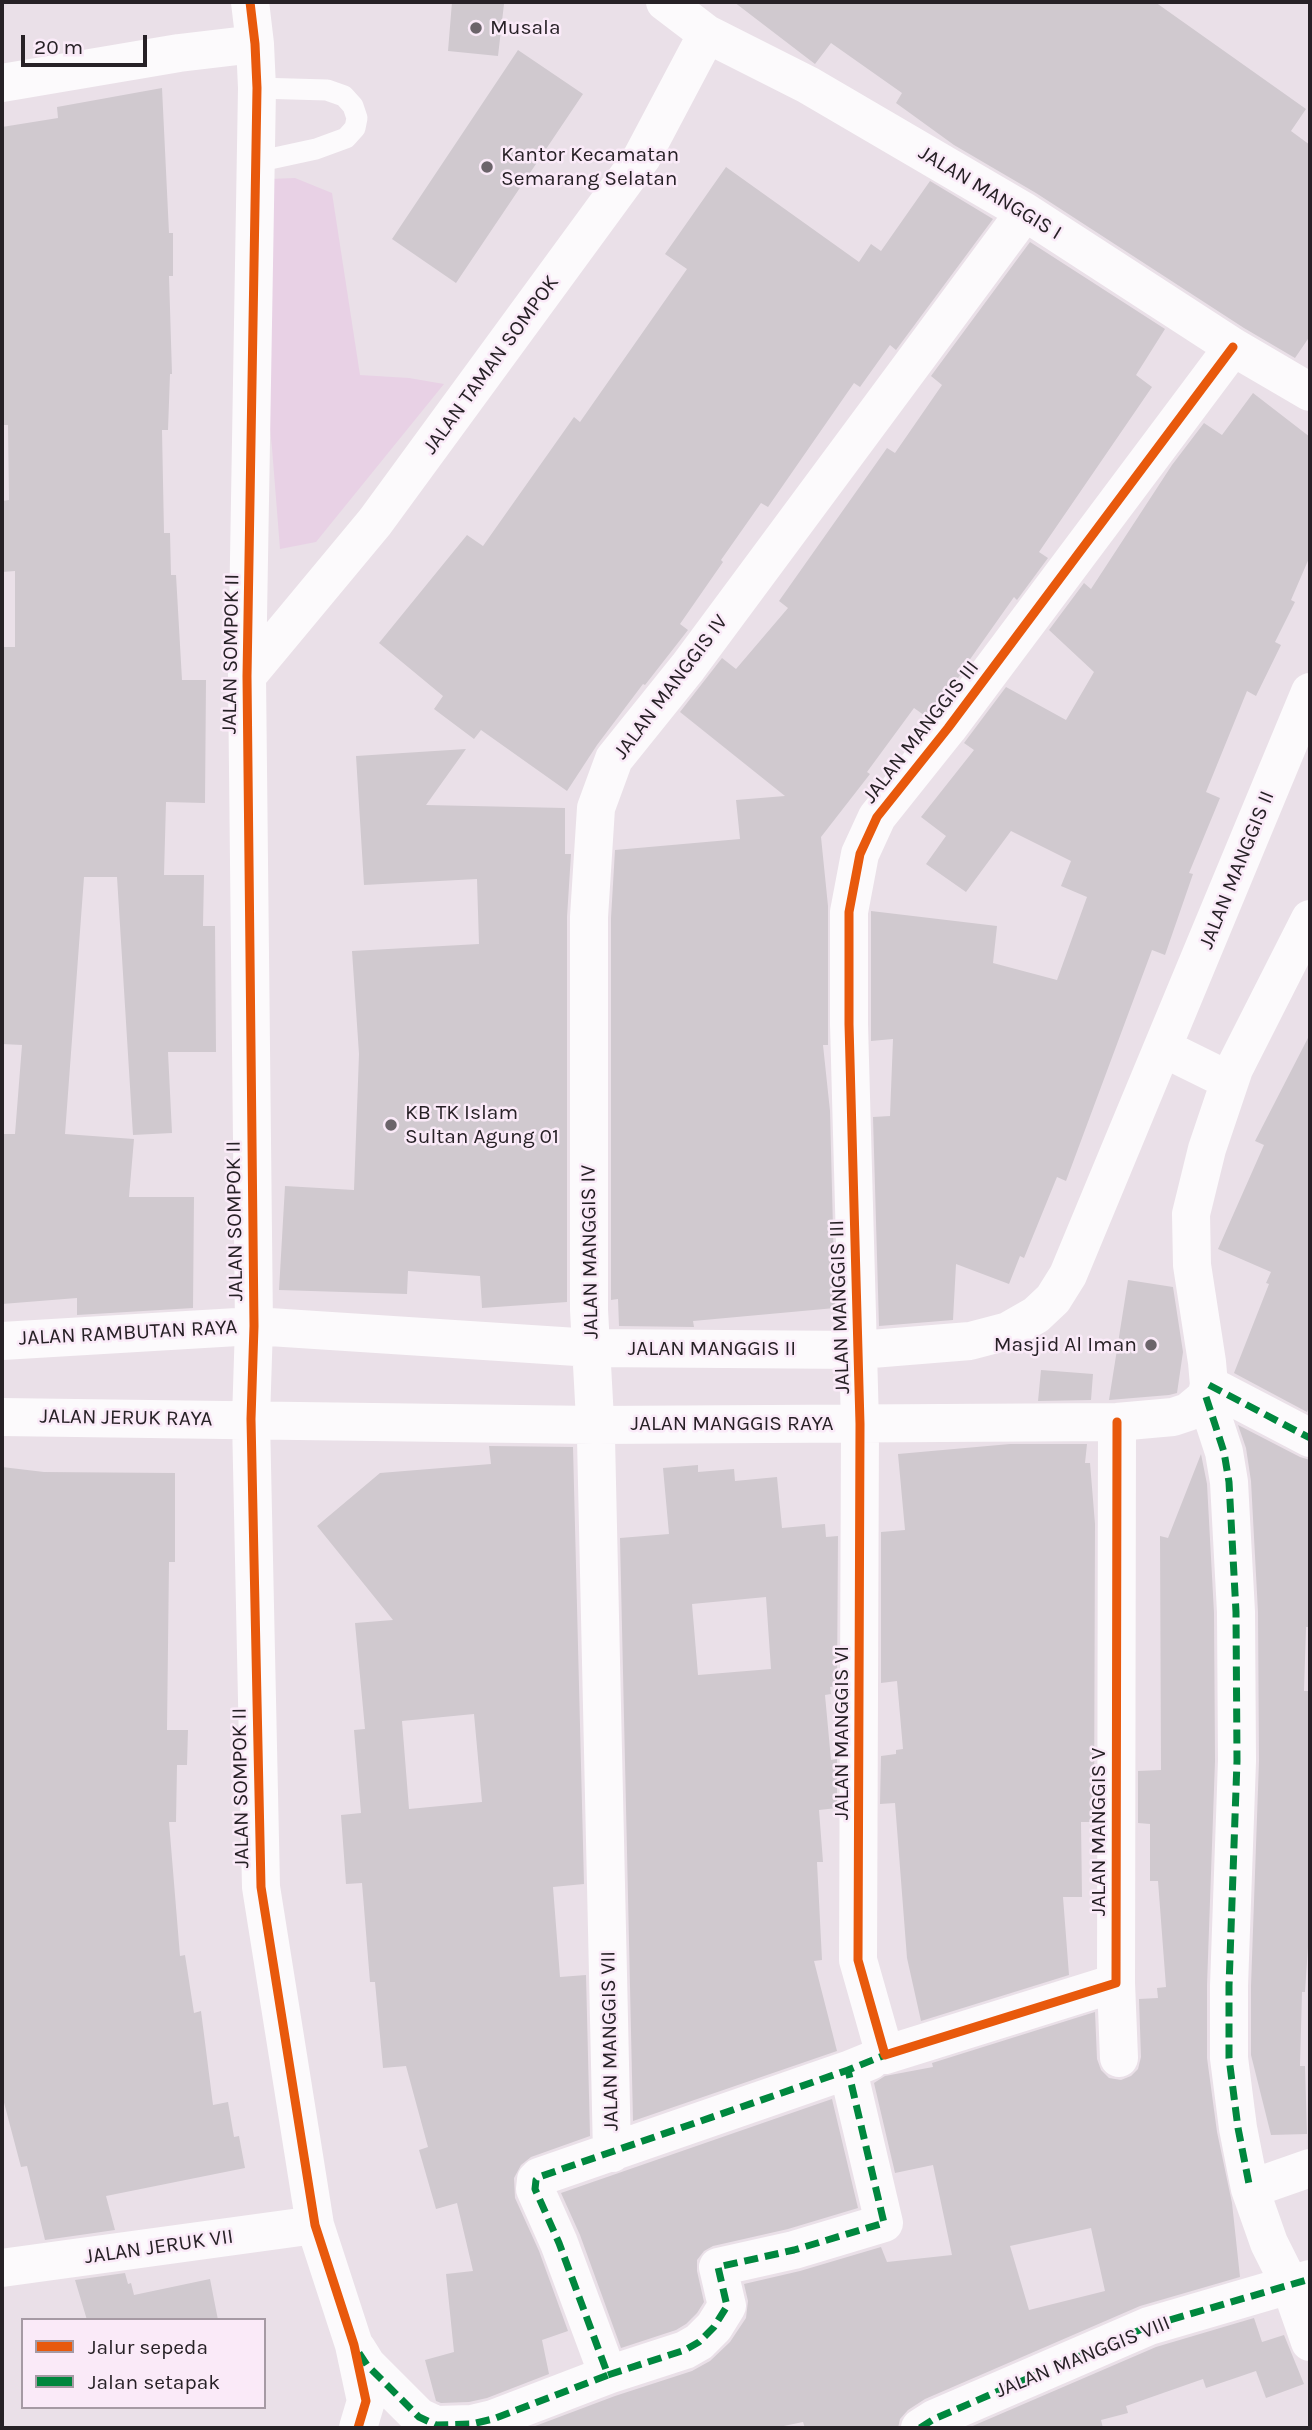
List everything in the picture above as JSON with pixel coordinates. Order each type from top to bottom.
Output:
[{"type":"street","name":"JALAN SOMPOK II","points":[[250,2],[257,88],[247,676],[254,1326],[251,1419],[261,1887],[315,2225],[354,2345],[366,2401],[358,2428]]},
{"type":"street","name":"JALAN MANGGIS I","points":[[665,2],[707,34],[808,85],[1025,212],[1233,347],[1310,392]]},
{"type":"street","name":"JALAN TAMAN SOMPOK","points":[[247,676],[375,522],[642,158],[707,34]]},
{"type":"street","points":[[2,83],[179,53],[255,44]]},
{"type":"street","name":"JALAN MANGGIS IV","points":[[595,1425],[589,1310],[589,917],[596,808],[614,759],[688,667],[1025,212]]},
{"type":"street","name":"JALAN MANGGIS III","points":[[860,1424],[849,1024],[849,912],[860,853],[877,817],[948,728],[1233,347]]},
{"type":"street","name":"JALAN MANGGIS II","points":[[254,1326],[592,1348],[859,1350],[970,1341],[1008,1331],[1036,1315],[1054,1299],[1080,1250],[1310,692]]},
{"type":"street","points":[[1310,919],[1234,1069],[1207,1149],[1191,1214],[1192,1265],[1208,1391],[1229,1482],[1236,1612],[1237,1761],[1229,2058],[1238,2128],[1250,2189],[1269,2243],[1300,2282],[1310,2342]]},
{"type":"street","points":[[1163,1048],[1230,1081]]},
{"type":"street","name":"JALAN RAMBUTAN RAYA","points":[[2,1341],[254,1326]]},
{"type":"street","points":[[1208,1391],[1310,1438]]},
{"type":"street","name":"JALAN MANGGIS RAYA","points":[[251,1419],[595,1425],[1116,1422],[1173,1417],[1188,1412],[1208,1391]]},
{"type":"street","name":"JALAN JERUK RAYA","points":[[2,1416],[251,1419]]},
{"type":"street","name":"JALAN MANGGIS V","points":[[1116,1422],[1116,1983],[1119,2058]]},
{"type":"street","name":"JALAN MANGGIS VI","points":[[860,1424],[858,1960],[883,2047]]},
{"type":"street","name":"JALAN MANGGIS VII","points":[[595,1425],[612,2153],[539,2177],[535,2189],[559,2243],[608,2375]]},
{"type":"street","points":[[612,2153],[848,2070],[883,2047],[1116,1983]]},
{"type":"street","points":[[354,2345],[367,2365],[419,2417],[436,2425],[472,2424],[493,2419],[608,2375],[685,2350],[699,2342],[714,2327],[727,2306],[718,2267],[794,2250],[884,2222],[848,2070]]},
{"type":"street","points":[[1250,2189],[1310,2168]]},
{"type":"street","name":"JALAN JERUK VII","points":[[2,2268],[315,2225]]},
{"type":"street","name":"JALAN MANGGIS VIII","points":[[920,2428],[934,2419],[1149,2326],[1300,2282]]},
{"type":"lane","points":[[256,162],[316,149],[345,138],[355,128],[357,118],[353,106],[344,96],[327,89],[257,88]]},
{"type":"shaded area","points":[[295,178],[332,193],[360,375],[409,378],[444,384],[316,542],[280,549],[272,448],[243,180]]},
{"type":"building","name":"Musala","points":[[452,2],[504,4],[498,56],[448,51]]},
{"type":"building","points":[[734,2],[1155,2],[1306,109],[1291,131],[1310,145],[1310,336],[1295,358],[1244,328],[1036,193],[954,145],[896,103],[902,93],[831,43],[815,64]]},
{"type":"building","name":"Kantor Kecamatan Semarang Selatan","points":[[518,50],[583,94],[456,283],[392,239]]},
{"type":"building","points":[[162,88],[169,233],[173,233],[173,276],[169,276],[172,374],[168,430],[162,430],[164,533],[170,533],[171,575],[176,575],[182,680],[206,680],[205,803],[166,802],[164,875],[204,875],[203,926],[215,926],[216,1052],[168,1052],[172,1133],[133,1135],[117,877],[84,877],[65,1134],[134,1139],[129,1197],[194,1197],[193,1308],[77,1315],[77,1298],[2,1304],[2,1134],[15,1134],[22,1045],[2,1044],[2,647],[15,647],[15,571],[2,572],[2,501],[9,500],[8,425],[2,425],[2,127],[58,118],[57,107]]},
{"type":"building","points":[[726,167],[859,262],[871,244],[881,251],[930,181],[993,219],[896,350],[890,345],[860,387],[854,383],[768,507],[761,503],[680,624],[688,630],[597,745],[567,791],[481,730],[474,739],[434,709],[443,696],[379,643],[467,535],[483,546],[574,417],[580,422],[687,269],[665,254]]},
{"type":"building","points":[[1030,242],[1165,329],[1136,375],[1152,387],[1039,552],[1048,558],[1017,600],[1014,597],[928,718],[914,708],[867,772],[870,774],[821,837],[828,906],[828,1045],[823,1045],[830,1111],[835,1308],[693,1321],[694,1327],[619,1326],[618,1299],[611,1300],[611,918],[615,850],[740,839],[736,800],[785,796],[680,712],[722,658],[736,669],[788,608],[779,601],[887,448],[895,453],[942,385],[931,376]]},
{"type":"building","points":[[1253,393],[1310,437],[1310,556],[1291,600],[1295,602],[1275,642],[1281,645],[1256,696],[1247,691],[1206,792],[1220,798],[1189,873],[1193,874],[1165,955],[1152,950],[1066,1181],[1057,1177],[1024,1258],[1020,1256],[1009,1284],[956,1264],[953,1320],[879,1326],[873,1117],[890,1116],[893,1039],[871,1041],[871,911],[997,926],[993,963],[1057,980],[1087,897],[1061,886],[1071,861],[1011,831],[966,892],[926,864],[946,836],[921,817],[974,750],[964,743],[1006,687],[1066,720],[1094,672],[1049,630],[1084,583],[1091,589],[1172,465],[1204,423],[1222,435]]},
{"type":"building","points":[[466,749],[426,805],[565,808],[565,854],[571,854],[567,917],[567,1302],[482,1308],[480,1276],[408,1271],[407,1294],[279,1290],[285,1186],[354,1190],[359,1054],[352,951],[479,944],[477,879],[364,885],[356,756]]},
{"type":"building","points":[[1310,1034],[1310,1404],[1307,1412],[1234,1373],[1269,1284],[1266,1283],[1271,1272],[1218,1249],[1264,1145],[1255,1141]]},
{"type":"building","name":"Masjid Al Iman","points":[[1128,1280],[1173,1287],[1183,1352],[1177,1393],[1109,1400]]},
{"type":"building","points":[[1041,1370],[1093,1374],[1091,1400],[1038,1401]]},
{"type":"building","points":[[1238,1425],[1310,1460],[1310,1627],[1306,1627],[1304,1691],[1310,1691],[1310,1932],[1305,1992],[1302,1992],[1300,2066],[1305,2066],[1307,2134],[1271,2135],[1251,2055],[1259,1761],[1258,1612],[1251,1481],[1246,1448]]},
{"type":"building","points":[[1010,1444],[1087,1444],[1085,1463],[1090,1463],[1095,1524],[1094,1822],[1081,1822],[1082,1897],[1063,1897],[1069,1975],[921,2021],[907,1958],[895,1803],[880,1804],[881,1756],[896,1754],[896,1750],[903,1749],[897,1681],[881,1683],[881,1532],[905,1530],[898,1454]]},
{"type":"building","points":[[489,1446],[573,1447],[584,1884],[553,1887],[560,1977],[586,1975],[590,2136],[531,2157],[521,2165],[514,2178],[515,2198],[539,2251],[568,2331],[542,2340],[549,2374],[487,2398],[441,2403],[436,2401],[425,2360],[454,2352],[446,2274],[473,2271],[457,2203],[436,2209],[419,2150],[428,2147],[406,2066],[383,2068],[375,1982],[370,1982],[362,1883],[346,1884],[341,1815],[361,1813],[354,1730],[365,1729],[355,1623],[393,1620],[317,1526],[380,1473],[491,1464]],"holes":[[[474,1714],[482,1802],[409,1809],[402,1721]]]},
{"type":"building","points":[[1201,1454],[1207,1484],[1214,1613],[1215,1761],[1207,2058],[1217,2132],[1232,2203],[1240,2277],[1140,2306],[925,2399],[908,2410],[900,2419],[898,2428],[805,2428],[803,2422],[774,2428],[530,2428],[692,2371],[710,2361],[730,2342],[746,2318],[748,2301],[744,2284],[881,2247],[887,2262],[952,2255],[933,2165],[895,2173],[874,2083],[885,2076],[933,2067],[932,2063],[1095,2012],[1097,2059],[1101,2070],[1109,2078],[1121,2080],[1138,2069],[1141,2057],[1139,1999],[1158,1998],[1157,1988],[1166,1987],[1158,1881],[1150,1881],[1150,1824],[1138,1823],[1138,1771],[1161,1770],[1160,1536],[1168,1538]],"holes":[[[1091,2228],[1105,2291],[1029,2310],[1010,2246]]]},
{"type":"building","points":[[698,1465],[698,1472],[734,1469],[735,1481],[777,1477],[782,1528],[825,1524],[826,1537],[838,1536],[837,1686],[830,1687],[831,1694],[825,1695],[831,1760],[837,1759],[837,1808],[819,1810],[823,1862],[817,1862],[822,1960],[814,1961],[837,2051],[633,2121],[620,1538],[669,1534],[663,1468]],"holes":[[[766,1597],[771,1669],[698,1675],[692,1604]]]},
{"type":"building","points":[[2,1467],[44,1472],[175,1473],[175,1562],[169,1562],[167,1730],[188,1730],[187,1765],[177,1765],[176,1822],[169,1822],[180,1956],[185,1955],[194,2013],[201,2011],[213,2105],[228,2102],[234,2137],[239,2136],[245,2168],[106,2196],[115,2230],[45,2240],[27,2166],[21,2167],[2,2095]]},
{"type":"building","points":[[832,2099],[858,2208],[788,2229],[713,2246],[704,2251],[697,2260],[704,2302],[697,2313],[676,2330],[621,2348],[580,2235],[561,2193]]},
{"type":"building","points":[[125,2273],[134,2295],[210,2279],[218,2318],[86,2318],[75,2280]]},
{"type":"building","points":[[1254,2318],[1262,2342],[1284,2335],[1304,2384],[1266,2398],[1256,2371],[1206,2388],[1203,2379],[1126,2406],[1128,2413],[1101,2420],[1103,2428],[968,2428],[1156,2347]]},
{"type":"marked path","points":[[1209,1385],[1310,1438]]},
{"type":"marked path","points":[[1206,1397],[1224,1452],[1229,1482],[1236,1612],[1237,1761],[1229,2058],[1238,2128],[1250,2189]]},
{"type":"marked path","points":[[608,2375],[685,2350],[699,2342],[714,2327],[727,2306],[718,2267],[794,2250],[884,2223],[848,2070],[885,2055]]},
{"type":"marked path","points":[[359,2353],[367,2365],[419,2417],[436,2425],[472,2424],[493,2419],[608,2375],[559,2243],[535,2189],[536,2180],[848,2070]]},
{"type":"marked path","points":[[920,2428],[934,2419],[1149,2326],[1310,2279]]},
{"type":"cycle path","points":[[250,2],[257,88],[247,676],[254,1326],[251,1419],[261,1887],[315,2225],[354,2345],[366,2401],[358,2428]]},
{"type":"cycle path","points":[[1117,1422],[1116,1983],[885,2055],[858,1960],[860,1424],[849,1024],[849,912],[860,854],[877,817],[948,728],[1233,347]]},
{"type":"place","name":"Musala","points":[[476,28]]},
{"type":"place","name":"Kantor Kecamatan Semarang Selatan","points":[[487,167]]},
{"type":"place","name":"KB TK Islam Sultan Agung 01","points":[[391,1125]]},
{"type":"place","name":"Masjid Al Iman","points":[[1151,1345]]}]
